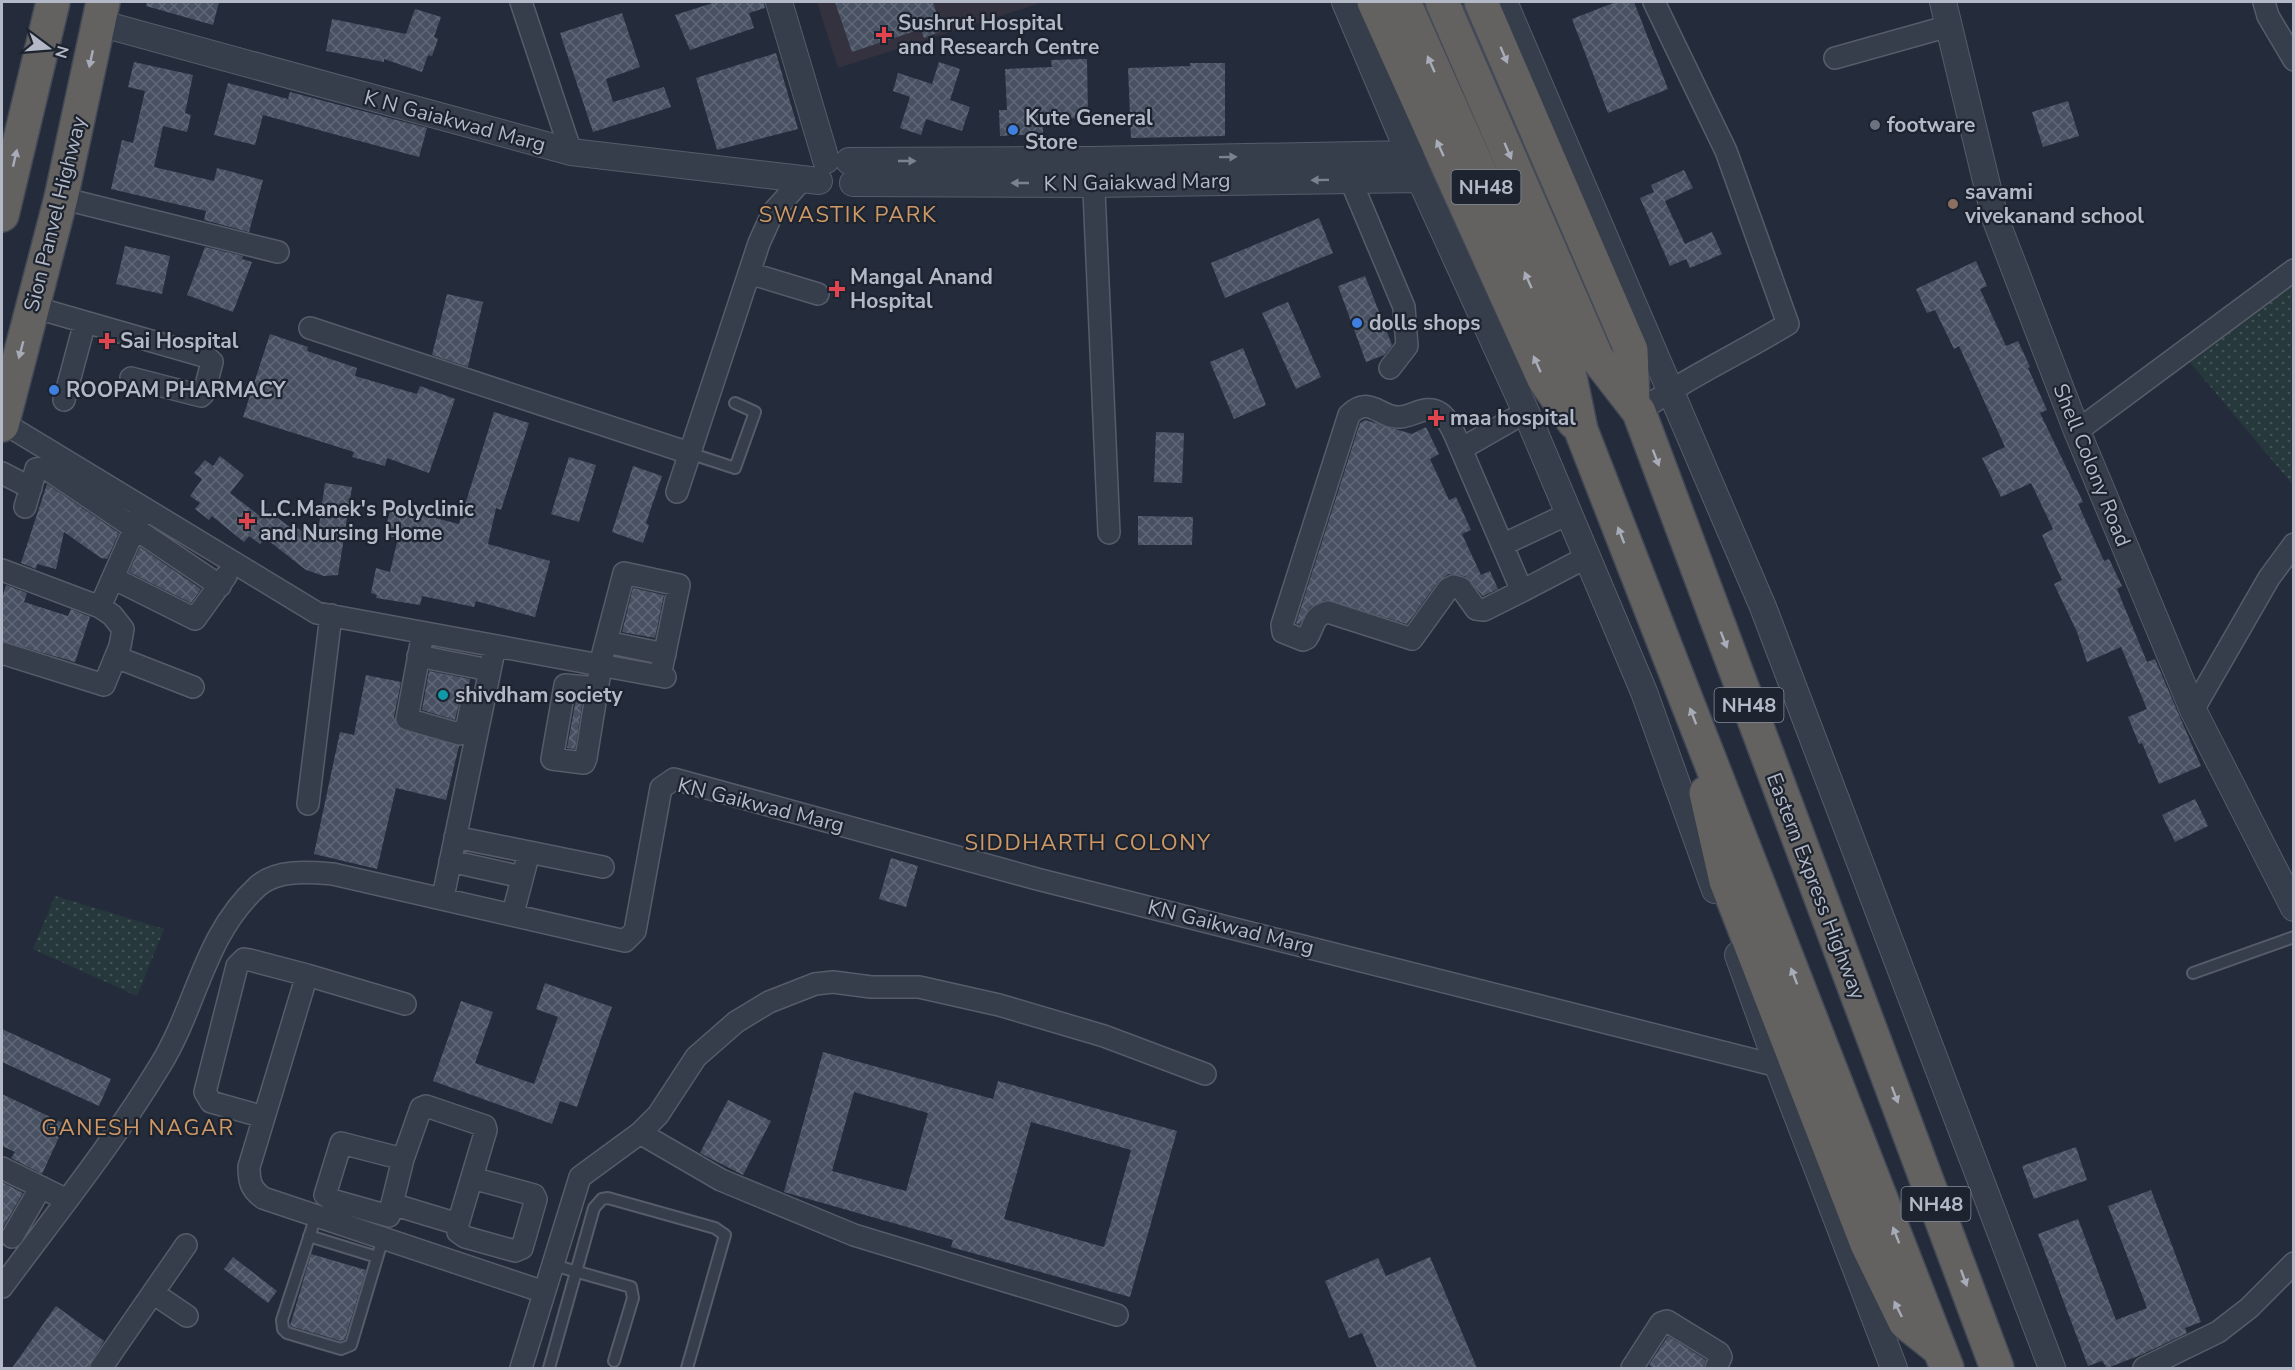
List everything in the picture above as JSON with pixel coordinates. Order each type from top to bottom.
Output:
[{"type":"highway","points":[[2,215],[53,2]]},
{"type":"highway","points":[[1374,2],[1544,379],[1581,430]]},
{"type":"highway","name":"NH48","points":[[1404,2],[1569,372],[1581,430],[1943,1359]]},
{"type":"highway","name":"NH48","points":[[1442,2],[1597,358],[1636,408]]},
{"type":"highway","points":[[1481,2],[1631,350],[1636,408]]},
{"type":"highway","name":"Sion Panvel Highway","points":[[2,424],[61,198],[101,12]]},
{"type":"highway","name":"Eastern Express Highway","points":[[1636,408],[1997,1368]]},
{"type":"street","points":[[521,2],[571,152]]},
{"type":"street","points":[[779,2],[806,68]]},
{"type":"street","points":[[676,492],[749,273],[773,212],[831,170],[806,68],[796,2]]},
{"type":"street","points":[[1345,2],[1420,179],[1526,412],[1668,756],[1778,1066],[1894,1368]]},
{"type":"street","points":[[1504,2],[1763,607],[2052,1368]]},
{"type":"street","points":[[1636,408],[1742,352],[1788,324],[1726,151],[1654,2]]},
{"type":"street","name":"Shell Colony Road","points":[[1943,2],[1995,218],[2077,431],[2193,710],[2291,895]]},
{"type":"street","points":[[2265,2],[2268,16],[2294,60]]},
{"type":"street","name":"K N Gaiakwad Marg","points":[[101,12],[571,152],[831,170],[1093,172],[1189,170],[1340,155],[1410,154]]},
{"type":"street","points":[[1835,58],[1949,26]]},
{"type":"street","points":[[1340,155],[1404,307],[1407,346],[1390,368]]},
{"type":"street","name":"K N Gaiakwad Marg","points":[[1189,170],[1351,180],[1420,179]]},
{"type":"street","points":[[1093,172],[1109,533]]},
{"type":"street","points":[[61,198],[278,252]]},
{"type":"street","points":[[2077,431],[2294,270]]},
{"type":"street","points":[[749,273],[818,294]]},
{"type":"street","points":[[33,307],[207,357],[212,362],[204,393],[201,396],[131,378]]},
{"type":"street","points":[[64,400],[85,322]]},
{"type":"street","points":[[310,328],[688,453]]},
{"type":"street","points":[[1522,591],[1445,417],[1438,411],[1427,409],[1395,417],[1368,406],[1356,408],[1349,415],[1282,625],[1283,632],[1303,640],[1307,638],[1320,613],[1328,612],[1412,639],[1448,589],[1454,586],[1461,588],[1476,609],[1484,610],[1522,591],[1587,557]]},
{"type":"street","points":[[1461,449],[1526,412]]},
{"type":"street","points":[[2,424],[317,612],[423,633],[600,665],[663,676],[665,654],[680,590],[675,582],[624,573],[600,665],[597,688]]},
{"type":"street","points":[[2,473],[28,498],[36,469],[44,467],[220,586]]},
{"type":"street","points":[[100,607],[143,508]]},
{"type":"street","points":[[1502,545],[1569,514]]},
{"type":"street","points":[[2193,710],[2269,578],[2294,544]]},
{"type":"street","points":[[113,578],[192,619],[198,617],[235,563]]},
{"type":"street","points":[[2,570],[100,607],[112,615],[123,629],[108,682],[101,685],[2,653]]},
{"type":"street","points":[[308,804],[331,615]]},
{"type":"street","points":[[423,633],[405,716],[411,721],[459,734],[467,726],[479,668],[490,645]]},
{"type":"street","points":[[606,642],[665,654]]},
{"type":"street","points":[[443,897],[490,645]]},
{"type":"street","points":[[418,656],[479,668]]},
{"type":"street","points":[[116,657],[193,687]]},
{"type":"street","name":"KN Gaikwad Marg","points":[[2,1287],[105,1149],[162,1063],[185,1016],[211,948],[231,917],[260,884],[296,871],[333,874],[626,940],[635,931],[661,788],[674,779],[1037,879],[1778,1066]]},
{"type":"street","points":[[455,837],[603,867]]},
{"type":"street","points":[[513,913],[529,851]]},
{"type":"street","points":[[450,861],[522,877]]},
{"type":"street","points":[[264,1116],[211,1102],[205,1092],[237,966],[244,959],[405,1004]]},
{"type":"street","points":[[307,975],[249,1167],[249,1179],[253,1191],[263,1198],[316,1216],[353,1217],[390,1210],[458,1224]]},
{"type":"street","points":[[521,1368],[580,1177],[640,1133],[658,1115],[696,1057],[736,1022],[769,1002],[815,984],[833,982],[872,987],[919,987],[999,1005],[1104,1036],[1205,1074]]},
{"type":"street","points":[[380,1247],[417,1112],[426,1106],[485,1126],[486,1130],[458,1224],[460,1236],[519,1252],[536,1199],[534,1195],[472,1178]]},
{"type":"street","points":[[640,1133],[721,1180],[854,1234],[1118,1315]]},
{"type":"street","points":[[404,1159],[340,1143],[325,1195],[353,1217],[380,1247],[487,1273],[544,1292]]},
{"type":"street","points":[[2,1168],[67,1200]]},
{"type":"street","points":[[30,1248],[7,1234],[41,1187]]},
{"type":"street","points":[[528,1225],[562,1234]]},
{"type":"street","points":[[100,1368],[186,1245]]},
{"type":"street","points":[[487,1273],[495,1246]]},
{"type":"street","points":[[2144,1368],[2218,1332],[2249,1308],[2294,1263]]},
{"type":"street","points":[[153,1293],[187,1316]]},
{"type":"street","points":[[1632,1368],[1661,1323],[1666,1321],[1719,1353],[1721,1358],[1716,1368]]},
{"type":"lane","points":[[688,453],[735,468],[755,412],[735,403]]},
{"type":"lane","points":[[2193,973],[2294,937]]},
{"type":"lane","points":[[549,1368],[594,1208],[602,1199],[608,1198],[721,1230],[725,1240],[687,1368]]},
{"type":"lane","points":[[309,1236],[380,1247],[354,1339],[347,1349],[287,1333],[283,1329],[282,1320],[309,1236],[316,1216]]},
{"type":"lane","points":[[553,1264],[624,1284],[633,1291],[614,1361]]},
{"type":"shaded area","name":"Sushrut Hospital and Research Centre","points":[[817,2],[1044,2],[838,68]]},
{"type":"shaded area","points":[[2293,286],[2293,485],[2189,361]]},
{"type":"shaded area","points":[[55,896],[164,929],[137,996],[33,949]]},
{"type":"building","points":[[147,2],[219,2],[213,25],[146,6]]},
{"type":"building","points":[[716,2],[764,2],[765,8],[749,13],[754,28],[690,50],[675,15]]},
{"type":"building","points":[[835,2],[933,2],[942,31],[924,38],[921,29],[852,52]]},
{"type":"building","points":[[1616,2],[1634,2],[1668,89],[1608,113],[1572,19]]},
{"type":"building","points":[[415,9],[441,17],[434,37],[438,39],[432,56],[428,55],[422,72],[384,59],[384,62],[326,51],[332,19],[406,34]]},
{"type":"building","points":[[622,13],[640,67],[606,79],[613,102],[664,87],[671,107],[593,132],[560,33]]},
{"type":"building","points":[[776,53],[798,129],[717,150],[696,78]]},
{"type":"building","points":[[1087,59],[1088,118],[1043,119],[1043,134],[1000,136],[999,110],[1007,110],[1005,69],[1052,67],[1051,60]]},
{"type":"building","points":[[134,62],[193,75],[185,113],[191,115],[187,132],[163,126],[154,167],[214,181],[217,168],[263,180],[249,232],[204,220],[206,211],[111,189],[122,140],[133,143],[145,91],[128,87]]},
{"type":"building","points":[[939,62],[960,69],[950,100],[970,107],[962,131],[926,119],[921,135],[900,128],[910,97],[893,91],[898,73],[932,84]]},
{"type":"building","points":[[1190,63],[1225,63],[1225,136],[1131,138],[1128,68],[1190,66]]},
{"type":"building","points":[[228,83],[288,99],[290,92],[427,128],[419,157],[263,115],[255,145],[214,135]]},
{"type":"building","points":[[2068,101],[2079,136],[2043,147],[2032,112]]},
{"type":"building","points":[[1684,170],[1693,188],[1665,201],[1685,244],[1712,232],[1722,254],[1690,268],[1686,259],[1670,266],[1640,198],[1654,192],[1651,185]]},
{"type":"building","points":[[1319,218],[1333,253],[1225,298],[1211,263]]},
{"type":"building","points":[[125,246],[170,256],[162,294],[116,284]]},
{"type":"building","points":[[205,247],[243,256],[242,259],[252,262],[233,312],[187,295]]},
{"type":"building","points":[[1976,261],[1987,286],[1980,289],[2006,346],[2018,341],[2047,410],[2040,413],[2083,502],[2078,504],[2104,561],[2109,559],[2122,586],[2117,589],[2147,662],[2155,659],[2201,766],[2159,784],[2128,717],[2147,709],[2121,647],[2087,662],[2077,632],[2054,584],[2062,580],[2042,535],[2053,529],[2031,483],[2001,497],[1982,458],[2005,447],[1959,346],[1954,349],[1935,310],[1927,313],[1916,289]]},
{"type":"building","points":[[1365,276],[1392,345],[1384,355],[1366,362],[1338,286]]},
{"type":"building","points":[[447,294],[483,302],[468,367],[432,355]]},
{"type":"building","points":[[1288,302],[1321,377],[1296,389],[1262,313]]},
{"type":"building","points":[[270,334],[308,347],[307,351],[357,368],[355,376],[417,394],[420,386],[455,399],[429,473],[387,458],[385,466],[352,457],[354,452],[243,417]]},
{"type":"building","points":[[1243,348],[1266,405],[1234,419],[1210,362]]},
{"type":"building","points":[[494,412],[529,423],[501,510],[496,508],[488,544],[550,561],[535,617],[476,601],[474,607],[422,596],[420,605],[376,598],[377,595],[371,593],[376,568],[390,572],[398,538],[384,535],[391,507],[459,524]]},
{"type":"building","points":[[1365,420],[1412,434],[1426,427],[1439,454],[1430,459],[1449,500],[1456,497],[1471,530],[1462,534],[1481,575],[1490,571],[1498,589],[1483,596],[1465,576],[1449,574],[1438,582],[1407,624],[1325,600],[1310,607],[1299,625],[1296,623],[1360,423]]},
{"type":"building","points":[[1156,432],[1184,433],[1182,483],[1154,482]]},
{"type":"building","points":[[220,456],[244,475],[230,493],[260,516],[265,509],[290,527],[292,525],[317,540],[325,483],[352,487],[338,575],[324,576],[306,570],[265,538],[260,544],[249,536],[244,542],[212,516],[209,520],[195,509],[200,503],[190,496],[202,479],[194,473],[205,460],[213,466]]},
{"type":"building","points":[[569,457],[596,465],[579,522],[551,514]]},
{"type":"building","points":[[633,466],[662,476],[646,523],[649,525],[643,543],[612,532]]},
{"type":"building","points":[[47,484],[119,533],[107,559],[101,558],[64,532],[56,569],[37,564],[36,569],[21,563]]},
{"type":"building","points":[[1138,516],[1193,517],[1192,545],[1138,545]]},
{"type":"building","points":[[140,547],[201,589],[191,603],[129,572]]},
{"type":"building","points":[[6,585],[27,593],[24,602],[68,616],[71,609],[90,617],[75,662],[2,641],[2,598]]},
{"type":"building","points":[[633,588],[664,595],[655,638],[622,632]]},
{"type":"building","points":[[429,671],[470,679],[467,694],[459,703],[455,720],[422,710]]},
{"type":"building","points":[[366,675],[401,682],[394,717],[399,728],[459,746],[446,800],[396,788],[377,869],[314,854],[340,732],[354,735]]},
{"type":"building","points":[[576,699],[583,699],[575,749],[567,748]]},
{"type":"building","points":[[2195,799],[2208,826],[2175,842],[2162,815]]},
{"type":"building","points":[[891,858],[918,866],[906,907],[879,899]]},
{"type":"building","points":[[545,983],[612,1007],[577,1107],[560,1101],[552,1124],[433,1081],[461,1001],[493,1012],[475,1063],[534,1084],[558,1017],[536,1009]]},
{"type":"building","points":[[2,1029],[111,1079],[99,1106],[2,1062]]},
{"type":"building","points":[[823,1052],[993,1099],[998,1081],[1177,1131],[1130,1297],[951,1247],[953,1240],[784,1192]],"holes":[[[854,1092],[928,1113],[906,1191],[832,1171]],[[1031,1122],[1131,1150],[1104,1247],[1004,1219]]]},
{"type":"building","points":[[2,1094],[65,1124],[42,1174],[11,1158],[15,1152],[2,1146]]},
{"type":"building","points":[[728,1100],[771,1121],[743,1175],[700,1153]]},
{"type":"building","points":[[2076,1147],[2087,1180],[2034,1199],[2022,1166]]},
{"type":"building","points":[[2,1182],[23,1193],[3,1227],[2,1226]]},
{"type":"building","points":[[2151,1190],[2201,1322],[2185,1328],[2187,1333],[2141,1355],[2107,1368],[2102,1361],[2088,1366],[2038,1234],[2078,1219],[2116,1320],[2147,1308],[2108,1206]]},
{"type":"building","points":[[311,1254],[366,1270],[345,1339],[341,1341],[290,1326]]},
{"type":"building","points":[[233,1257],[277,1291],[268,1303],[224,1269]]},
{"type":"building","points":[[1430,1257],[1477,1368],[1377,1368],[1362,1333],[1349,1338],[1325,1281],[1378,1258],[1386,1276]]},
{"type":"building","points":[[56,1306],[104,1341],[88,1368],[12,1368]]},
{"type":"building","points":[[1668,1336],[1706,1360],[1703,1368],[1654,1368],[1649,1365]]},
{"type":"place","name":"Sushrut Hospital and Research Centre","points":[[884,35]]},
{"type":"place","name":"footware","points":[[1875,125]]},
{"type":"place","name":"Kute General Store","points":[[1013,130]]},
{"type":"place","name":"savami vivekanand school","points":[[1953,204]]},
{"type":"place","name":"Mangal Anand Hospital","points":[[837,289]]},
{"type":"place","name":"dolls shops","points":[[1357,323]]},
{"type":"place","name":"Sai Hospital","points":[[107,341]]},
{"type":"place","name":"ROOPAM PHARMACY","points":[[54,390]]},
{"type":"place","name":"maa hospital","points":[[1436,418]]},
{"type":"place","name":"L.C.Manek's Polyclinic and Nursing Home","points":[[247,521]]},
{"type":"place","name":"shivdham society","points":[[443,695]]},
{"type":"district","name":"SWASTIK PARK","points":[[848,215]]},
{"type":"district","name":"SIDDHARTH COLONY","points":[[1088,843]]},
{"type":"district","name":"GANESH NAGAR","points":[[138,1128]]}]
